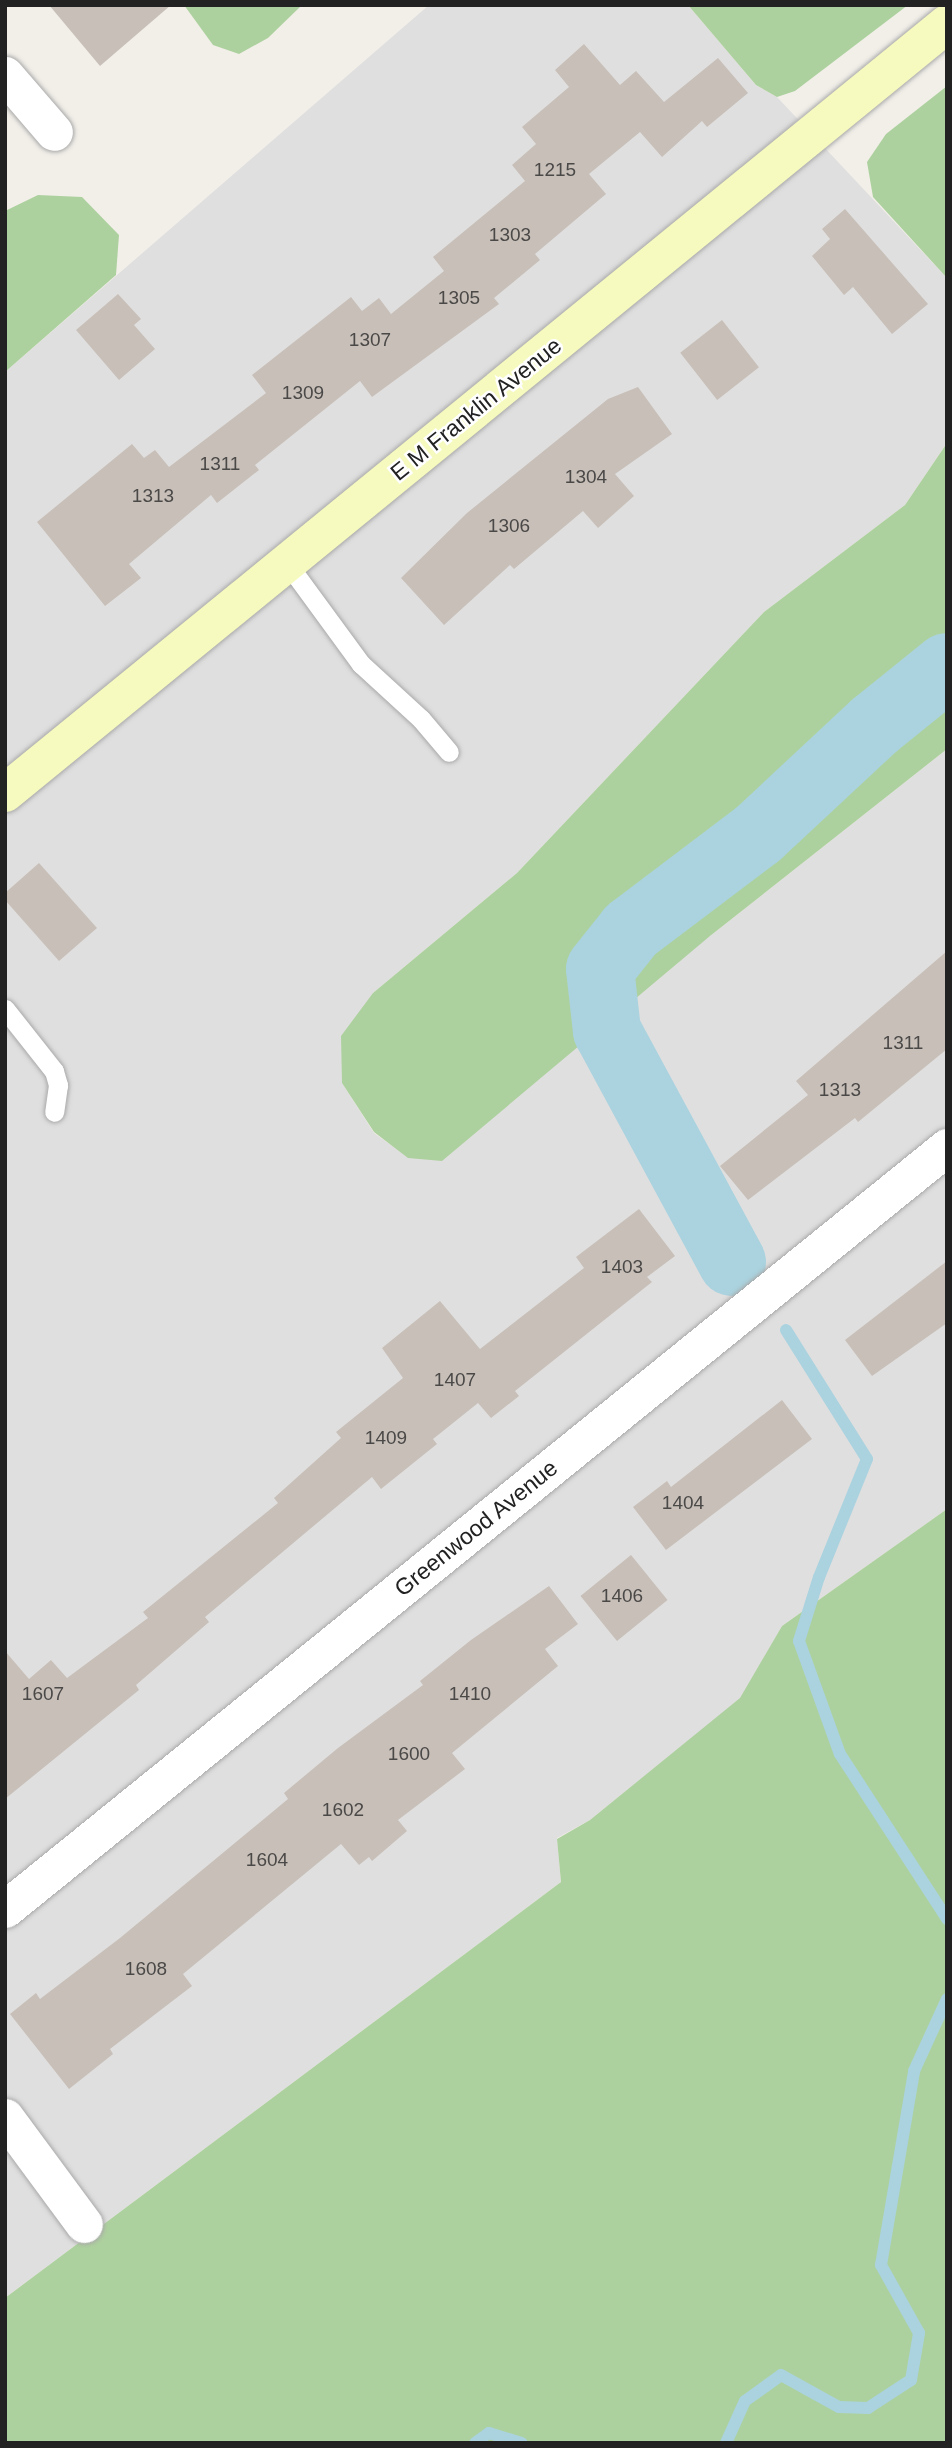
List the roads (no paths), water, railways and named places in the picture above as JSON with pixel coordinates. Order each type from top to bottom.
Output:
[{"type":"street","name":"E M Franklin Avenue","points":[[5,793],[947,24]]},
{"type":"street","points":[[5,75],[54,132]]},
{"type":"street","name":"Greenwood Avenue","points":[[5,1909],[947,1147]]},
{"type":"street","points":[[5,2117],[84,2224]]},
{"type":"lane","points":[[287,563],[361,664],[421,719],[449,752]]},
{"type":"lane","points":[[5,1009],[54,1071],[58,1085],[54,1112]]},
{"type":"waterway","points":[[732,1262],[607,1031],[600,969],[631,930],[758,834],[875,725],[947,667]]},
{"type":"waterway","points":[[786,1330],[867,1459],[819,1577],[799,1641],[840,1754],[947,1919]]},
{"type":"waterway","points":[[726,2443],[745,2401],[781,2375],[839,2407],[868,2408],[911,2380],[919,2333],[881,2265],[914,2071],[947,1999]]},
{"type":"waterway","points":[[475,2443],[489,2433],[522,2443]]}]
